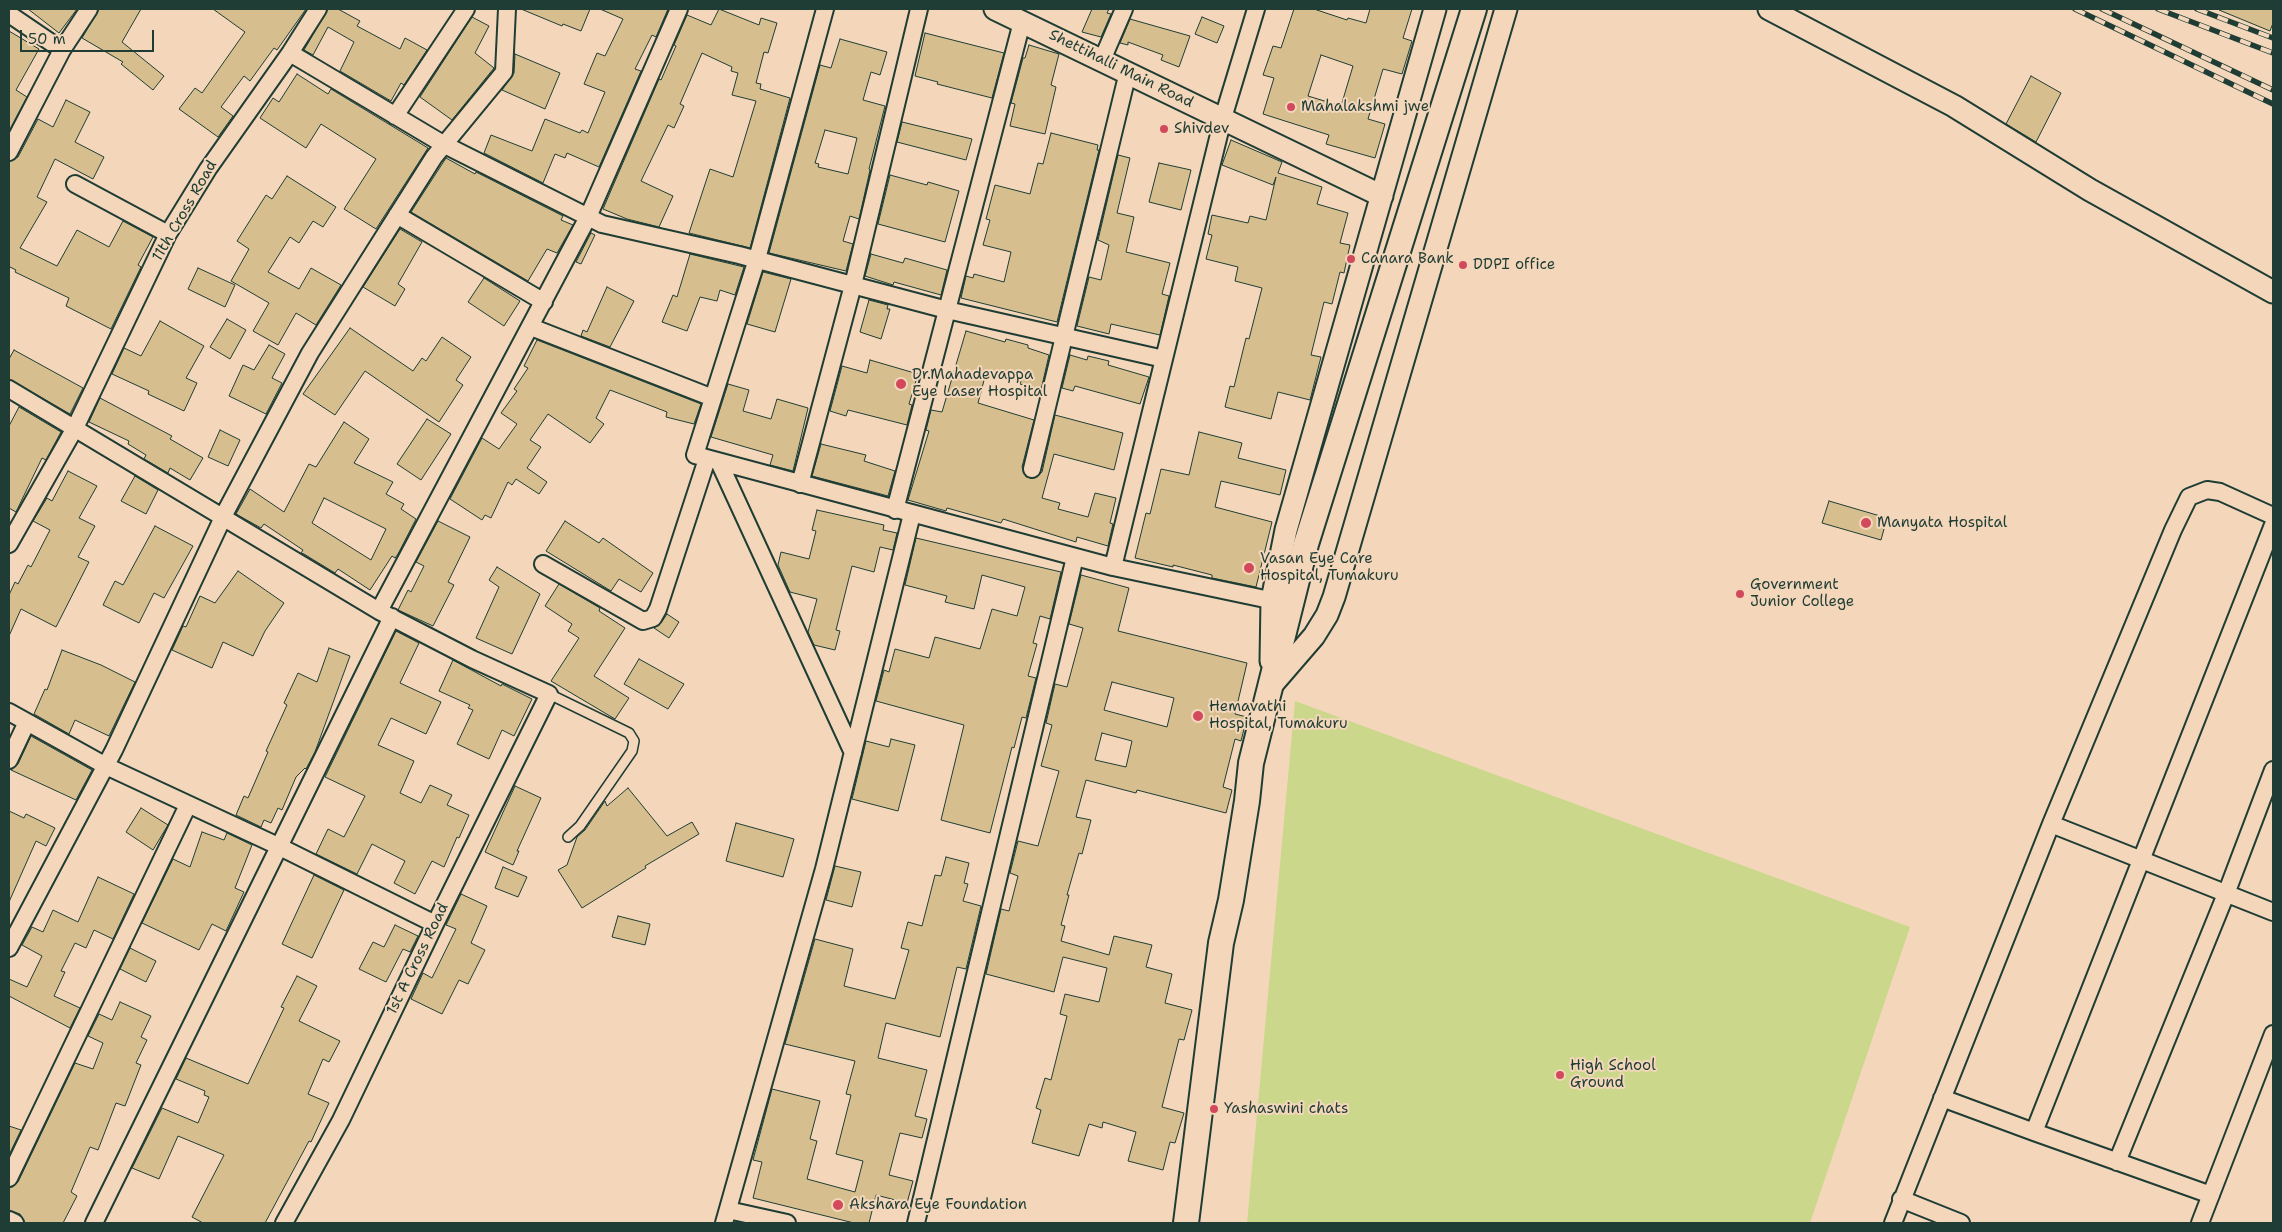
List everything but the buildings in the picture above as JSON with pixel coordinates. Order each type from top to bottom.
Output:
[{"type":"main road","points":[[1186,1223],[1221,943],[1231,900],[1247,801],[1251,763],[1270,687],[1282,602],[1306,544],[1381,300],[1474,9]]},
{"type":"street","points":[[9,152],[62,50],[89,9]]},
{"type":"street","name":"11th Cross Road","points":[[9,544],[75,428],[168,234],[208,169],[290,53],[318,9]]},
{"type":"street","points":[[395,116],[466,9]]},
{"type":"street","points":[[9,948],[106,766],[223,518],[310,353],[443,144],[504,72],[506,9]]},
{"type":"street","points":[[825,9],[757,259],[695,456],[1113,567],[1282,602],[1286,530],[1435,9]]},
{"type":"street","points":[[800,484],[853,285],[920,9]]},
{"type":"street","name":"Shettihalli Main Road","points":[[995,9],[1382,196]]},
{"type":"street","points":[[1102,60],[1124,9]]},
{"type":"street","points":[[1113,567],[1222,118],[1256,9]]},
{"type":"street","points":[[1270,687],[1314,636],[1327,615],[1334,597],[1506,9]]},
{"type":"street","points":[[1769,9],[1954,106],[2090,190],[2273,292]]},
{"type":"street","points":[[94,1223],[278,846],[385,614],[588,217],[677,13]]},
{"type":"street","points":[[9,14],[62,50]]},
{"type":"street","points":[[895,510],[1022,22]]},
{"type":"street","points":[[290,53],[443,144],[602,224],[757,259],[947,310],[1164,359]]},
{"type":"street","points":[[1032,469],[1128,72]]},
{"type":"street","points":[[75,184],[168,234]]},
{"type":"street","points":[[397,215],[544,302]]},
{"type":"street","points":[[531,327],[713,398]]},
{"type":"street","points":[[9,389],[385,614],[472,659],[548,694]]},
{"type":"street","points":[[542,564],[643,621],[653,618],[713,460]]},
{"type":"street","points":[[713,460],[852,753]]},
{"type":"street","points":[[1893,1223],[2052,824],[2173,530],[2189,497],[2207,490],[2220,492],[2273,516]]},
{"type":"street","points":[[787,1223],[726,1216],[824,869],[912,514]]},
{"type":"street","points":[[2034,1132],[2273,525]]},
{"type":"street","points":[[916,1223],[1074,557]]},
{"type":"street","name":"1st A Cross Road","points":[[284,1223],[341,1120],[548,694]]},
{"type":"street","points":[[9,712],[106,766],[278,846],[435,924]]},
{"type":"street","points":[[9,760],[27,722]]},
{"type":"street","points":[[2117,1162],[2226,894],[2273,770]]},
{"type":"street","points":[[9,1178],[188,805]]},
{"type":"street","points":[[2052,824],[2273,912]]},
{"type":"street","points":[[2200,1223],[2273,1034]]},
{"type":"street","points":[[1942,1098],[2211,1194]]},
{"type":"street","points":[[1902,1199],[1961,1223]]},
{"type":"street","points":[[9,1220],[15,1223]]},
{"type":"lane","points":[[548,694],[628,733],[634,741],[632,751],[580,826],[568,838]]},
{"type":"green space","name":"High School Ground","points":[[1295,701],[1910,927],[1810,1223],[1247,1223]]},
{"type":"railway","points":[[2075,9],[2273,104]]},
{"type":"railway","points":[[2102,9],[2273,90]]},
{"type":"railway","points":[[2158,9],[2273,53]]},
{"type":"railway","points":[[2197,9],[2273,38]]},
{"type":"place","name":"Mahalakshmi jwe","points":[[1291,107]]},
{"type":"place","name":"Shivdev","points":[[1164,129]]},
{"type":"place","name":"Canara Bank","points":[[1351,259]]},
{"type":"place","name":"DDPI office","points":[[1463,265]]},
{"type":"place","name":"Dr.Mahadevappa Eye Laser Hospital","points":[[901,384]]},
{"type":"place","name":"Manyata Hospital","points":[[1866,523]]},
{"type":"place","name":"Vasan Eye Care Hospital, Tumakuru","points":[[1249,568]]},
{"type":"place","name":"Government Junior College","points":[[1740,594]]},
{"type":"place","name":"Hemavathi Hospital, Tumakuru","points":[[1198,716]]},
{"type":"place","name":"High School Ground","points":[[1560,1075]]},
{"type":"place","name":"Yashaswini chats","points":[[1214,1109]]},
{"type":"place","name":"Akshara Eye Foundation","points":[[838,1205]]}]
